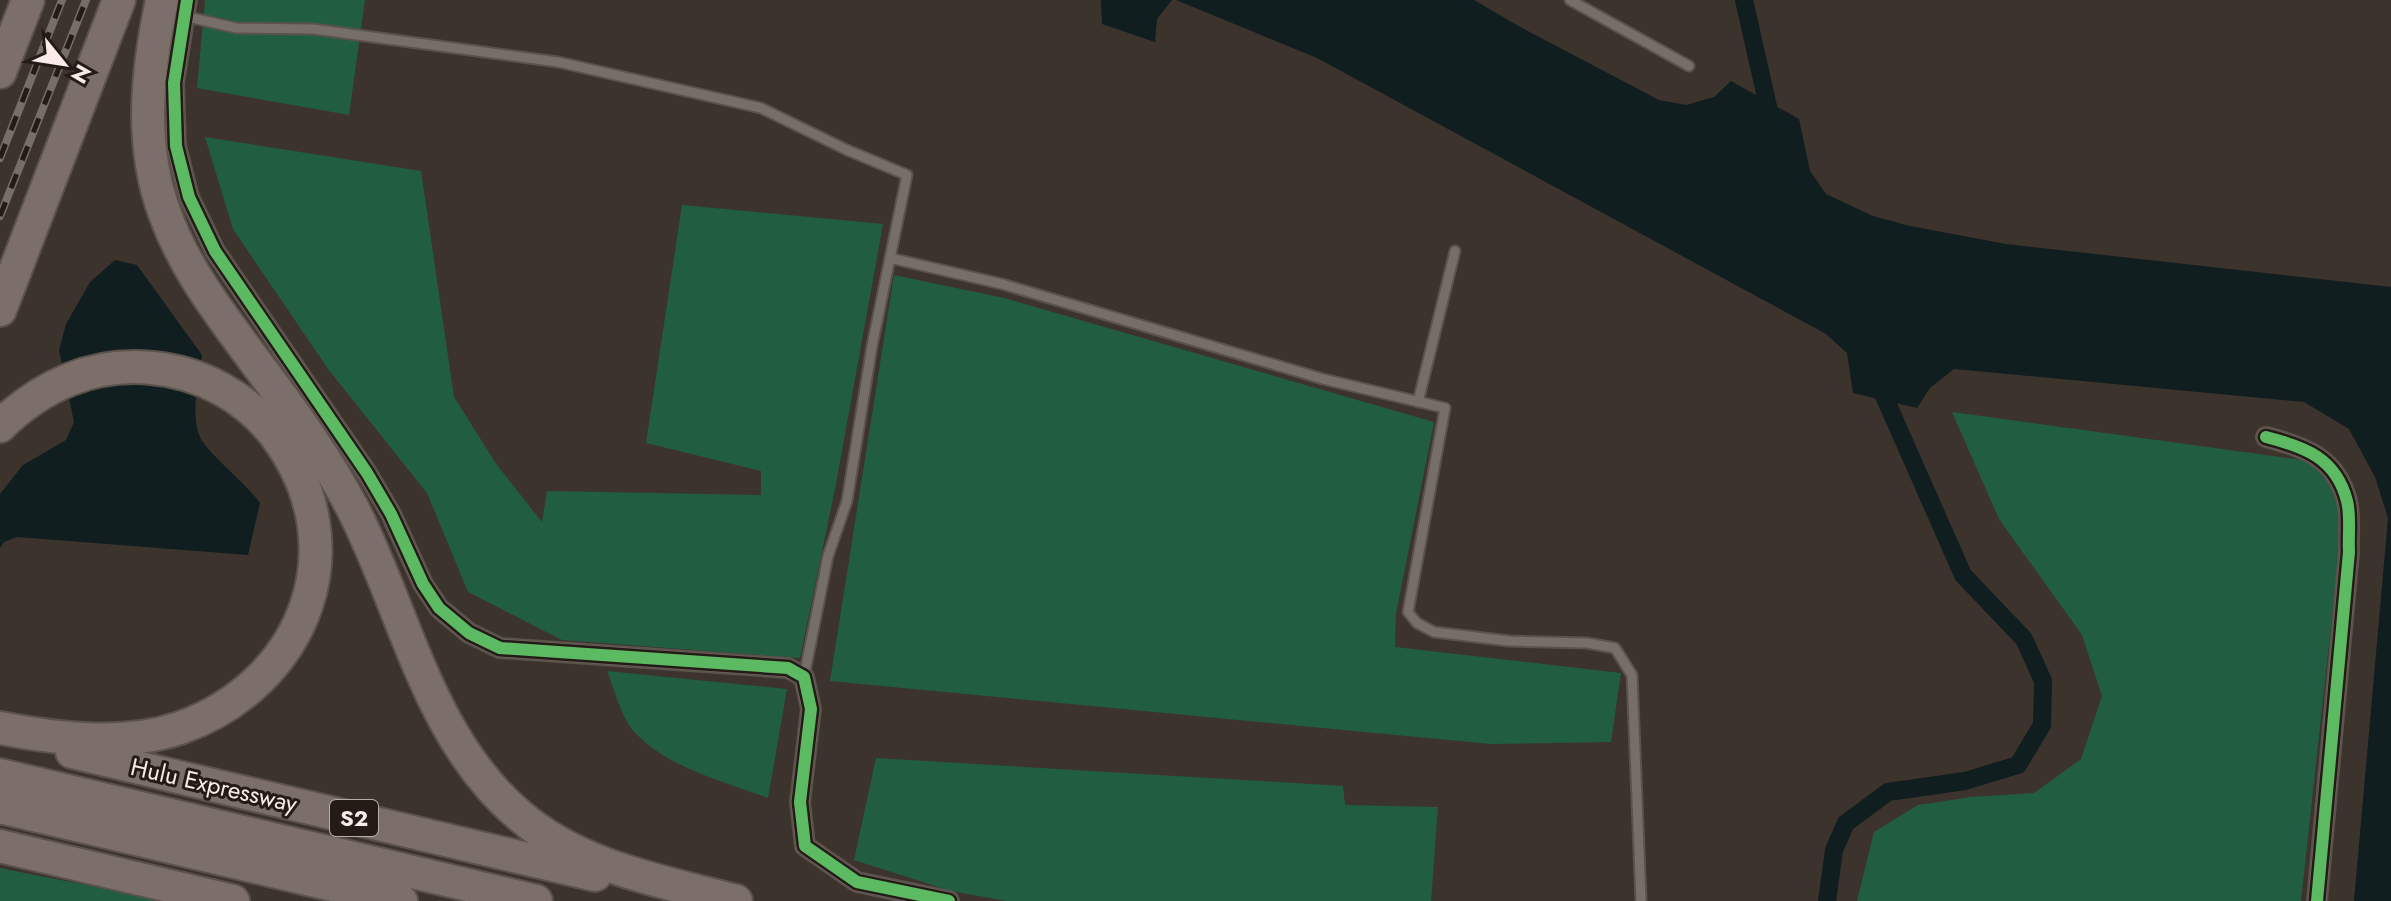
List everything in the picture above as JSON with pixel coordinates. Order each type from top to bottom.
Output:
[{"type":"highway","points":[[0,72],[28,0]]},
{"type":"highway","points":[[0,310],[119,0]]},
{"type":"highway","points":[[178,5],[150,55],[147,113],[151,162],[164,213],[183,256],[211,303],[318,449],[353,509],[437,704],[466,755],[492,789],[518,815],[548,837],[587,857],[629,873],[736,901]]},
{"type":"highway","points":[[0,426],[25,403],[50,388],[108,368],[139,366],[170,369],[195,377],[222,389],[248,406],[268,426],[286,450],[310,502],[315,531],[315,563],[309,597],[298,627],[260,681],[234,702],[177,729],[113,739],[67,737],[0,728]]},
{"type":"highway","name":"Hulu Expressway","points":[[0,735],[707,901]]},
{"type":"highway","name":"Hulu Expressway","points":[[0,775],[536,901]]},
{"type":"highway","points":[[0,807],[401,901]]},
{"type":"highway","points":[[0,846],[233,901]]},
{"type":"street","points":[[178,5],[174,83],[176,146],[189,197],[215,251],[367,473],[391,514],[423,584],[439,608],[469,633],[500,648],[788,668],[804,677],[811,709],[800,802],[805,846],[857,882],[949,901]]},
{"type":"street","points":[[2266,437],[2298,445],[2320,458],[2336,474],[2348,503],[2349,552],[2317,901]]},
{"type":"lane","points":[[1570,0],[1689,66]]},
{"type":"lane","points":[[178,5],[236,28],[313,29],[558,62],[761,108],[907,175],[872,346],[847,501],[828,556],[804,677]]},
{"type":"lane","points":[[1418,402],[1455,251]]},
{"type":"lane","points":[[890,258],[1002,284],[1323,379],[1445,408],[1408,612],[1417,623],[1434,632],[1509,641],[1587,643],[1615,648],[1622,656],[1632,675],[1641,901]]},
{"type":"green space","points":[[205,0],[365,0],[349,115],[197,88]]},
{"type":"green space","points":[[205,137],[421,171],[454,397],[497,465],[542,522],[547,491],[761,495],[761,471],[646,443],[682,205],[883,224],[836,484],[800,658],[562,640],[468,592],[427,493],[328,369],[233,229]]},
{"type":"green space","points":[[894,275],[1004,298],[1434,422],[1396,614],[1395,647],[1621,673],[1611,742],[1491,744],[830,681]]},
{"type":"green space","points":[[1952,412],[2309,461],[2335,491],[2342,526],[2301,901],[1857,901],[1874,832],[1918,805],[1971,797],[2034,793],[2081,759],[2102,696],[2082,635],[1999,519]]},
{"type":"green space","points":[[607,671],[787,689],[768,798],[677,763],[644,742],[627,722]]},
{"type":"green space","points":[[876,758],[1343,786],[1345,805],[1438,807],[1431,901],[1007,901],[951,891],[854,860]]},
{"type":"green space","points":[[0,868],[167,901],[0,901]]},
{"type":"shaded area","points":[[1101,0],[1172,0],[1157,19],[1155,42],[1102,24]]},
{"type":"shaded area","points":[[1176,0],[1474,0],[1659,100],[1686,105],[1714,97],[1731,81],[1799,119],[1810,171],[1826,194],[1873,216],[2006,244],[2391,287],[2391,901],[2354,901],[2388,518],[2375,477],[2349,429],[2304,402],[1954,369],[1930,388],[1917,408],[1853,393],[1847,353],[1826,334],[1317,58]]},
{"type":"shaded area","points":[[115,260],[137,265],[202,355],[195,407],[200,437],[260,503],[248,555],[17,537],[4,542],[0,548],[0,494],[23,465],[66,440],[74,422],[59,350],[66,324],[90,282]]},
{"type":"waterway","points":[[1744,0],[1772,124]]},
{"type":"waterway","points":[[1827,901],[1834,850],[1846,823],[1888,792],[1965,781],[2018,765],[2042,725],[2043,681],[2024,639],[1963,575],[1877,380]]},
{"type":"railway","points":[[0,158],[62,0]]},
{"type":"railway","points":[[0,216],[86,0]]},
{"type":"cycle path","points":[[187,0],[174,83],[176,146],[189,197],[215,251],[367,473],[391,514],[423,584],[439,608],[469,633],[500,648],[788,668],[804,677],[811,709],[800,802],[805,846],[857,882],[949,901]]},
{"type":"cycle path","points":[[2266,437],[2306,450],[2327,464],[2342,486],[2348,507],[2349,552],[2317,901]]}]
